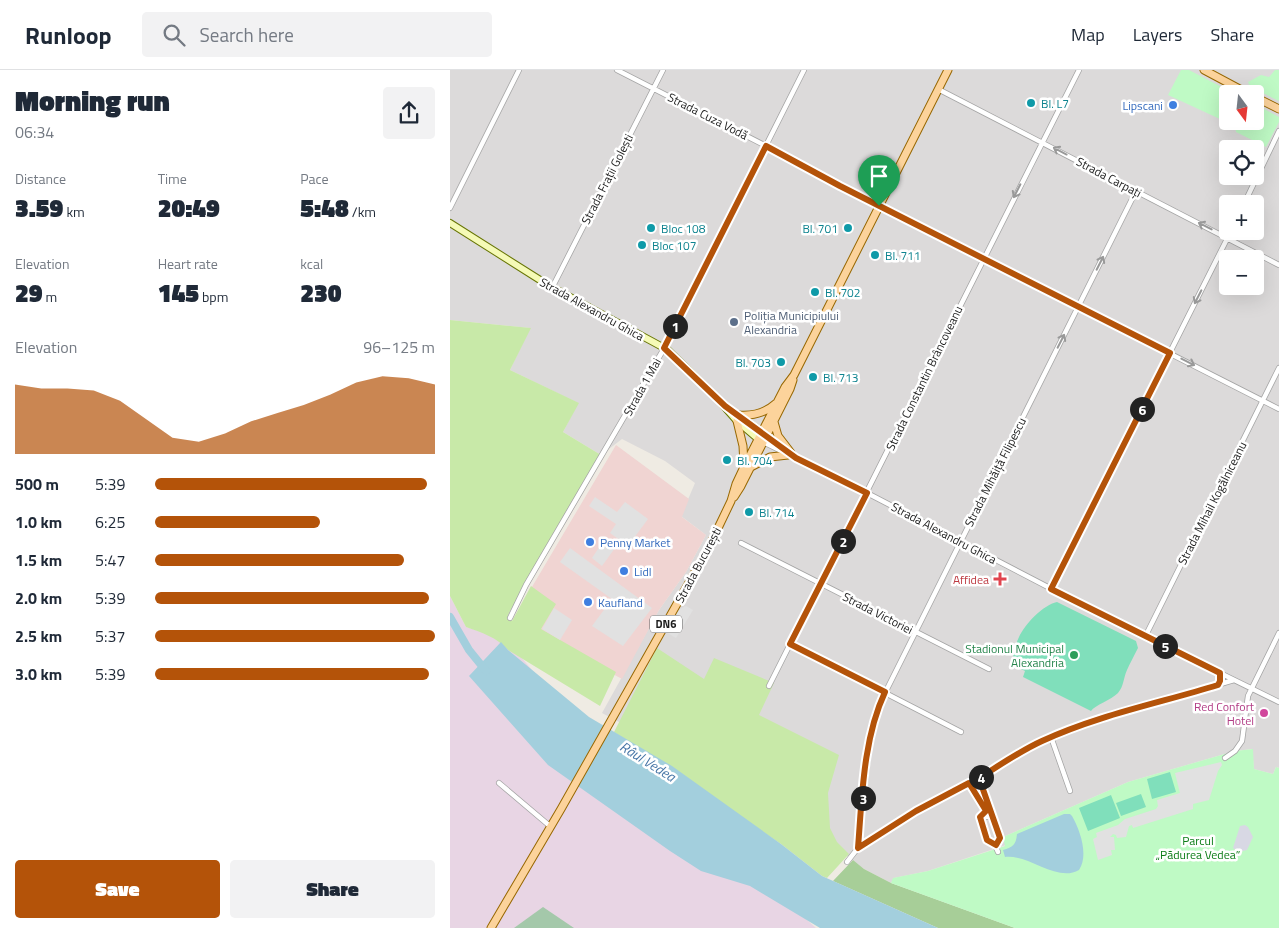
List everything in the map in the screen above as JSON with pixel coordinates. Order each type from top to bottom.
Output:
[{"type":"main road","name":"Strada București","points":[[551,827],[708,549],[731,501],[741,486],[747,467],[777,403],[794,374],[948,70]]},
{"type":"main road","points":[[1204,70],[1232,85]]},
{"type":"main road","points":[[1264,102],[1279,109]]},
{"type":"main road","name":"Strada București","points":[[762,437],[774,422],[790,389],[794,374]]},
{"type":"main road","points":[[774,422],[778,436],[789,454],[770,457],[747,467],[738,418],[763,412],[777,403]]},
{"type":"main road","name":"DN6","points":[[491,928],[551,827]]},
{"type":"street","points":[[450,208],[519,70]]},
{"type":"street","name":"Strada Cuza Vodă","points":[[617,70],[832,182],[1279,409]]},
{"type":"street","name":"Strada Frații Golești","points":[[552,288],[663,70]]},
{"type":"street","name":"Strada 1 Mai","points":[[510,618],[526,585],[625,418],[664,348],[804,70]]},
{"type":"street","name":"Strada Constantin Brâncoveanu","points":[[769,686],[1079,70]]},
{"type":"street","name":"Strada Carpați","points":[[938,89],[1219,234]]},
{"type":"street","points":[[1248,195],[1279,131]]},
{"type":"street","name":"Strada Mihăiță Filipescu","points":[[858,848],[870,737],[876,712],[1136,191]]},
{"type":"street","name":"Strada Alexandru Ghica","points":[[450,223],[552,288],[664,348],[738,418],[762,437],[789,454],[1145,637],[1279,702]]},
{"type":"street","points":[[1051,589],[1226,240]]},
{"type":"street","name":"Strada Carpați","points":[[1231,240],[1279,265]]},
{"type":"street","name":"Strada Mihail Kogălniceanu","points":[[1145,637],[1279,368]]},
{"type":"street","name":"Strada Victoriei","points":[[741,543],[989,669]]},
{"type":"street","points":[[1225,758],[1235,751],[1242,741],[1246,706],[1251,688],[1279,633]]},
{"type":"street","points":[[790,644],[961,732]]},
{"type":"street","points":[[1218,685],[1220,673]]},
{"type":"street","points":[[847,862],[858,848],[916,811],[979,778],[1033,745],[1107,717],[1234,680]]},
{"type":"street","points":[[1051,737],[1070,791]]},
{"type":"street","points":[[979,778],[987,813]]},
{"type":"street","points":[[499,783],[551,827]]},
{"type":"street","points":[[969,783],[999,835],[1000,838],[996,845]]},
{"type":"street","points":[[987,813],[980,817],[980,819],[987,840],[996,845],[998,852]]},
{"type":"shaded area","points":[[450,70],[1279,70],[1279,768],[1276,767],[1273,774],[1254,769],[1252,749],[1235,751],[1128,782],[1003,837],[1006,845],[928,871],[894,878],[891,883],[864,869],[798,817],[602,713],[659,610],[686,572],[706,535],[681,516],[695,483],[665,461],[622,439],[601,455],[563,432],[578,403],[510,370],[530,328],[450,320]]},
{"type":"shaded area","points":[[616,445],[689,499],[682,517],[706,535],[686,572],[659,610],[622,679],[513,619]]},
{"type":"shaded area","points":[[595,497],[617,512],[625,502],[648,519],[628,546],[610,533],[616,524],[589,506]]},
{"type":"shaded area","points":[[604,540],[615,548],[602,566],[592,558]]},
{"type":"shaded area","points":[[570,548],[652,608],[623,646],[592,626],[612,599],[560,562]]},
{"type":"shaded area","points":[[450,596],[466,627],[489,634],[512,646],[546,687],[816,928],[450,928]]},
{"type":"shaded area","points":[[686,606],[693,610],[676,638],[666,632],[678,610]]},
{"type":"shaded area","points":[[554,608],[572,620],[560,640],[542,629]]},
{"type":"shaded area","points":[[1221,762],[1222,765],[1218,771],[1209,800],[1193,804],[1193,809],[1133,828],[1132,825],[1129,826],[1126,837],[1117,838],[1113,834],[1110,837],[1114,837],[1115,850],[1111,850],[1112,855],[1098,860],[1093,839],[1097,837],[1096,833],[1118,825],[1125,819],[1156,809],[1158,806],[1157,800],[1180,793],[1175,773]]},
{"type":"shaded area","points":[[1245,825],[1253,837],[1247,850],[1238,852],[1233,848],[1240,826]]},
{"type":"green space","points":[[1181,70],[1189,70],[1219,86],[1219,119],[1168,95]]},
{"type":"green space","points":[[1275,70],[1279,70],[1279,101],[1264,94],[1264,85],[1249,85],[1248,82],[1261,75],[1269,77]]},
{"type":"green space","points":[[1264,109],[1279,117],[1279,122],[1266,147],[1264,146],[1264,140],[1252,140],[1236,132],[1236,130],[1264,130]]},
{"type":"green space","points":[[450,320],[531,328],[510,370],[579,403],[563,432],[601,455],[551,537],[508,615],[512,621],[531,586],[556,604],[541,629],[616,672],[600,706],[508,650],[484,633],[466,627],[450,596]]},
{"type":"green space","name":"Stadionul Municipal Alexandria","points":[[1057,602],[1136,641],[1138,648],[1120,690],[1115,696],[1091,711],[1023,677],[1025,671],[1011,664],[1018,640],[1026,626],[1040,611]]},
{"type":"green space","points":[[657,648],[704,679],[714,658],[774,683],[759,715],[839,755],[828,793],[830,828],[837,842],[849,854],[827,878],[781,844],[614,732]]},
{"type":"green space","name":"Parcul „Pădurea Vedea”","points":[[1253,749],[1254,769],[1273,774],[1276,767],[1279,768],[1279,928],[1015,928],[891,883],[893,878],[928,871],[1005,846],[1003,837],[1128,782],[1235,751]]},
{"type":"green space","points":[[1170,772],[1176,792],[1152,799],[1147,779]]},
{"type":"green space","points":[[1141,794],[1146,807],[1121,816],[1116,803]]},
{"type":"green space","points":[[1111,795],[1120,818],[1088,831],[1079,808]]},
{"type":"green space","points":[[853,860],[864,869],[891,883],[1015,928],[938,928],[833,881]]},
{"type":"green space","points":[[543,907],[574,928],[514,928]]},
{"type":"water","points":[[501,642],[508,650],[589,717],[672,766],[781,844],[822,876],[938,928],[820,928],[750,886],[701,871],[670,851],[548,765],[469,676]]},
{"type":"water","points":[[1064,814],[1072,816],[1080,835],[1083,857],[1079,870],[1062,873],[1014,857],[1005,857],[1003,850],[1013,845],[1017,834]]},
{"type":"waterway","name":"Râul Vedea","points":[[450,617],[469,650],[486,671]]},
{"type":"place","name":"Bl. L7","points":[[1031,103]]},
{"type":"place","name":"Lipscani","points":[[1173,105]]},
{"type":"place","name":"Bloc 108","points":[[651,228]]},
{"type":"place","name":"Bl. 701","points":[[848,228]]},
{"type":"place","name":"Bloc 107","points":[[642,245]]},
{"type":"place","name":"Bl. 711","points":[[875,255]]},
{"type":"place","name":"Bl. 702","points":[[815,292]]},
{"type":"place","name":"Poliția Municipiului Alexandria","points":[[734,322]]},
{"type":"place","name":"Bl. 703","points":[[781,362]]},
{"type":"place","name":"Bl. 713","points":[[813,377]]},
{"type":"place","name":"Bl. 704","points":[[727,460]]},
{"type":"place","name":"Bl. 714","points":[[749,512]]},
{"type":"place","name":"Penny Market","points":[[590,542]]},
{"type":"place","name":"Lidl","points":[[624,571]]},
{"type":"place","name":"Affidea","points":[[1000,579]]},
{"type":"place","name":"Kaufland","points":[[588,602]]},
{"type":"place","name":"Stadionul Municipal Alexandria","points":[[1074,655]]},
{"type":"place","name":"Red Confort Hotel","points":[[1264,713]]},
{"type":"route","points":[[766,146],[879,206],[1170,353],[1051,589],[1130,630],[1220,673],[1220,681],[1218,685],[1107,717],[1051,737],[1033,745],[979,778],[1000,838],[996,845],[989,843],[987,840],[980,819],[980,816],[986,811],[969,783],[916,811],[858,848],[870,737],[876,712],[885,692],[790,644],[867,493],[796,458],[791,452],[725,406],[664,348],[766,146]]}]
